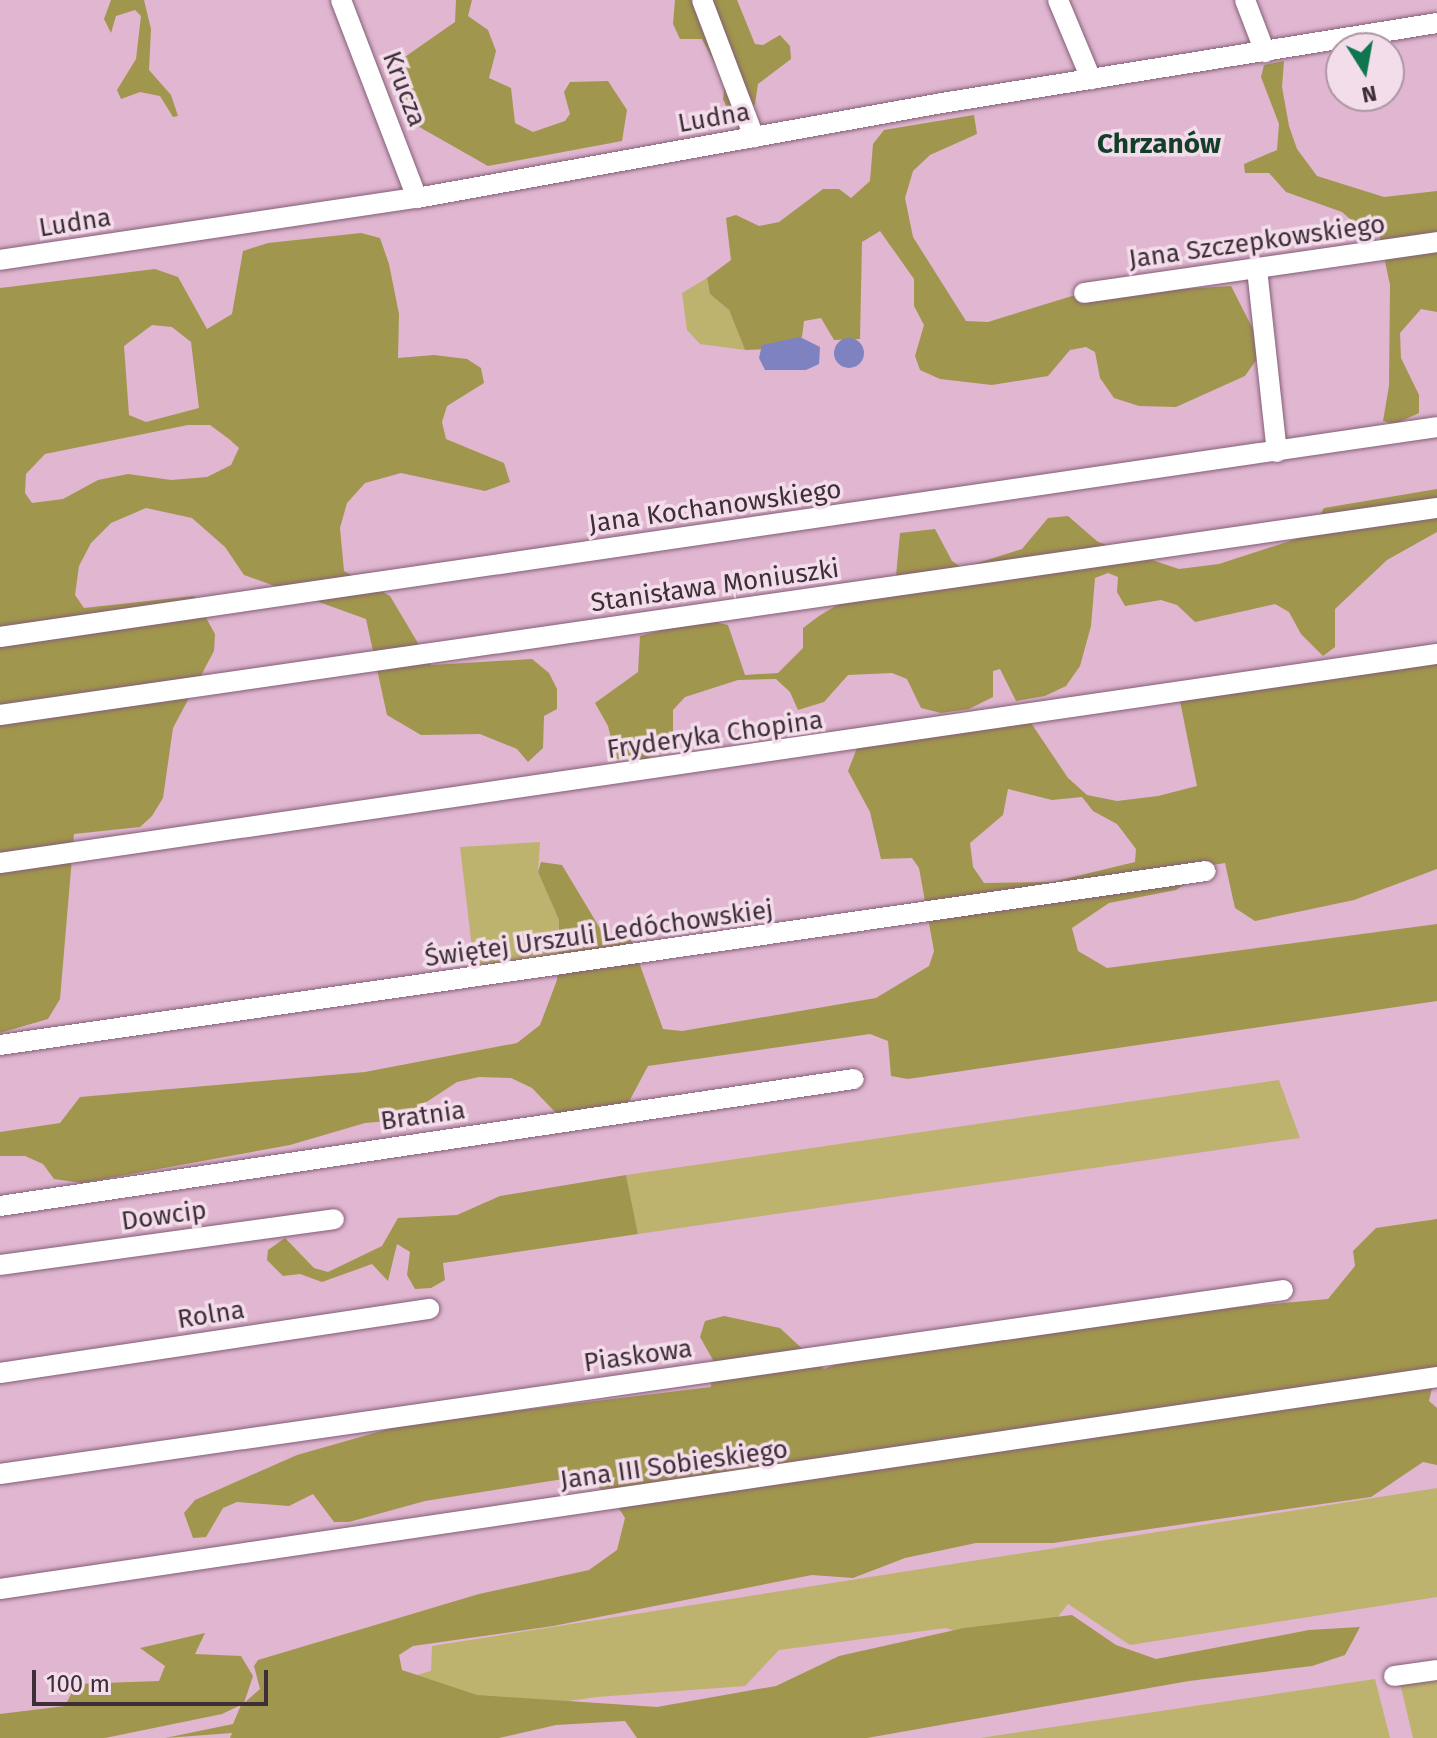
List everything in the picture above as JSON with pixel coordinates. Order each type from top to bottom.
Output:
[{"type":"street","name":"Krucza","points":[[341,0],[417,198]]},
{"type":"street","points":[[702,0],[754,137]]},
{"type":"street","points":[[1058,0],[1091,79]]},
{"type":"street","points":[[1245,0],[1265,52]]},
{"type":"street","name":"Ludna","points":[[0,260],[417,198],[1091,79],[1437,23]]},
{"type":"street","name":"Jana Szczepkowskiego","points":[[1084,293],[1437,242]]},
{"type":"street","points":[[1257,269],[1277,452]]},
{"type":"street","name":"Jana Kochanowskiego","points":[[0,637],[1437,427]]},
{"type":"street","name":"Stanisława Moniuszki","points":[[0,715],[1437,508]]},
{"type":"street","name":"Fryderyka Chopina","points":[[0,863],[1437,654]]},
{"type":"street","name":"Świętej Urszuli Ledóchowskiej","points":[[0,1045],[1206,871]]},
{"type":"street","name":"Bratnia","points":[[0,1206],[854,1079]]},
{"type":"street","name":"Dowcip","points":[[0,1265],[334,1219]]},
{"type":"street","name":"Piaskowa","points":[[0,1474],[1283,1290]]},
{"type":"street","name":"Rolna","points":[[0,1373],[429,1309]]},
{"type":"street","name":"Jana III Sobieskiego","points":[[0,1589],[1356,1392],[1437,1377]]},
{"type":"street","points":[[1394,1676],[1437,1670]]},
{"type":"shaded area","points":[[111,0],[144,0],[151,29],[149,70],[171,95],[178,116],[173,117],[160,96],[140,92],[121,99],[117,90],[136,59],[141,16],[135,10],[116,16],[111,33],[104,19]]},
{"type":"shaded area","points":[[456,0],[472,0],[468,16],[488,30],[496,51],[489,78],[511,88],[515,123],[533,132],[565,121],[570,114],[564,92],[570,82],[608,81],[627,110],[622,141],[488,166],[407,120],[399,61],[455,22]]},
{"type":"shaded area","points":[[675,0],[737,0],[755,44],[763,45],[780,35],[790,46],[791,59],[758,84],[755,104],[732,120],[723,99],[725,83],[702,39],[680,39],[673,24]]},
{"type":"shaded area","points":[[1284,61],[1282,87],[1289,126],[1297,149],[1317,176],[1384,197],[1437,191],[1437,312],[1421,309],[1400,333],[1401,358],[1419,395],[1419,413],[1395,424],[1383,421],[1389,386],[1390,285],[1379,233],[1372,224],[1357,225],[1342,212],[1286,192],[1269,173],[1245,173],[1244,164],[1277,150],[1279,124],[1261,77],[1264,65]]},
{"type":"shaded area","points":[[974,115],[977,134],[930,155],[913,171],[905,198],[913,237],[966,321],[988,322],[1072,296],[1231,286],[1255,333],[1257,359],[1245,376],[1176,407],[1139,406],[1114,398],[1100,378],[1095,352],[1086,347],[1070,350],[1048,376],[992,385],[940,379],[920,370],[915,356],[924,325],[914,306],[914,279],[880,231],[862,242],[860,339],[834,340],[821,318],[804,321],[802,337],[768,349],[745,350],[729,310],[710,294],[707,278],[731,260],[726,218],[736,215],[759,226],[779,222],[823,189],[839,189],[851,198],[870,181],[873,144],[884,130]]},
{"type":"shaded area","points":[[361,233],[380,238],[389,264],[399,314],[398,358],[434,355],[467,359],[481,368],[484,383],[447,406],[442,422],[446,439],[504,463],[510,482],[485,491],[401,473],[365,483],[347,503],[340,528],[344,571],[390,596],[431,665],[532,659],[549,673],[557,689],[557,709],[544,716],[543,748],[528,762],[517,749],[480,734],[421,735],[387,715],[366,619],[244,575],[225,547],[192,518],[146,508],[111,523],[91,543],[79,566],[75,595],[84,608],[194,596],[215,634],[214,651],[173,728],[163,798],[152,816],[140,827],[74,834],[60,999],[48,1019],[0,1033],[0,288],[155,269],[178,277],[207,329],[232,314],[243,251],[268,243]],"holes":[[[152,325],[172,327],[191,342],[199,408],[146,422],[129,415],[124,346]],[[188,425],[210,425],[239,448],[231,465],[207,477],[171,480],[128,474],[98,480],[63,499],[32,503],[25,493],[26,474],[45,454]]]},
{"type":"shaded area","points":[[707,278],[710,294],[729,310],[745,350],[700,344],[687,330],[682,293]]},
{"type":"shaded area","points":[[1437,489],[1437,532],[1387,560],[1335,609],[1335,647],[1323,656],[1301,634],[1289,612],[1275,604],[1195,622],[1177,605],[1161,600],[1125,606],[1117,592],[1118,577],[1108,573],[1095,578],[1091,626],[1080,666],[1066,686],[1045,696],[1016,701],[1000,669],[993,671],[993,697],[969,709],[941,713],[921,708],[907,679],[892,673],[848,675],[824,702],[798,710],[790,692],[776,679],[738,680],[685,697],[673,710],[673,745],[647,759],[616,759],[608,726],[595,703],[638,672],[640,636],[677,626],[711,621],[728,625],[745,675],[778,673],[803,648],[803,628],[819,616],[847,599],[886,595],[896,576],[900,533],[935,529],[952,561],[962,568],[1022,549],[1048,518],[1068,516],[1098,542],[1179,569],[1219,564],[1296,539],[1311,531],[1324,508]]},
{"type":"shaded area","points":[[1437,660],[1437,869],[1354,900],[1255,921],[1235,908],[1225,863],[1213,865],[1176,890],[1109,903],[1072,928],[1078,951],[1107,968],[1437,924],[1437,1001],[908,1079],[891,1076],[888,1041],[870,1034],[648,1066],[623,1113],[559,1116],[532,1088],[511,1078],[479,1077],[457,1082],[399,1120],[365,1123],[290,1145],[82,1183],[54,1179],[43,1164],[25,1156],[0,1156],[0,1132],[60,1123],[80,1097],[365,1072],[517,1043],[540,1025],[557,980],[559,920],[538,872],[541,862],[562,865],[607,940],[631,940],[663,1029],[682,1031],[876,998],[929,966],[934,951],[919,868],[912,858],[881,859],[870,812],[848,771],[859,743],[1027,717],[1068,778],[1087,795],[1117,801],[1158,796],[1197,786],[1179,696]],"holes":[[[1008,789],[1052,800],[1082,797],[1093,811],[1117,824],[1136,849],[1135,862],[1052,882],[984,883],[973,867],[970,843],[1003,815]]]},
{"type":"shaded area","points":[[540,842],[538,872],[559,920],[557,960],[475,973],[460,847]]},
{"type":"shaded area","points":[[1279,1080],[1300,1138],[638,1234],[626,1175]]},
{"type":"shaded area","points":[[626,1175],[638,1234],[443,1263],[445,1280],[431,1288],[415,1289],[407,1275],[410,1252],[397,1244],[388,1281],[372,1264],[322,1282],[300,1274],[283,1276],[267,1260],[268,1250],[285,1238],[314,1268],[328,1272],[382,1246],[398,1218],[457,1215],[500,1196]]},
{"type":"shaded area","points":[[1437,1219],[1437,1366],[1429,1401],[1437,1408],[1437,1465],[1423,1462],[1371,1497],[1053,1543],[976,1543],[905,1558],[853,1578],[812,1575],[553,1626],[413,1646],[399,1655],[402,1670],[477,1695],[657,1707],[776,1686],[839,1656],[964,1628],[1072,1615],[1116,1645],[1156,1659],[1309,1630],[1360,1627],[1345,1655],[1312,1666],[1189,1681],[867,1738],[637,1738],[625,1721],[556,1725],[499,1738],[230,1738],[232,1733],[165,1738],[233,1724],[241,1705],[222,1714],[105,1738],[0,1738],[0,1714],[65,1706],[76,1684],[159,1681],[165,1666],[140,1648],[205,1633],[195,1654],[241,1656],[253,1676],[244,1703],[260,1689],[254,1666],[258,1660],[479,1594],[589,1570],[617,1550],[625,1518],[609,1493],[576,1477],[425,1501],[349,1522],[334,1522],[313,1494],[289,1506],[237,1502],[223,1508],[206,1537],[193,1538],[184,1513],[195,1500],[297,1455],[406,1424],[711,1387],[713,1360],[700,1337],[705,1321],[724,1316],[780,1328],[824,1369],[852,1359],[1142,1316],[1328,1299],[1355,1266],[1353,1251],[1376,1228]]},
{"type":"shaded area","points":[[1437,1488],[1437,1597],[1130,1645],[1068,1604],[1050,1627],[980,1640],[946,1628],[779,1650],[745,1686],[597,1697],[451,1717],[383,1685],[431,1671],[432,1646]]},
{"type":"shaded area","points":[[1375,1679],[1390,1738],[980,1738]]},
{"type":"shaded area","points":[[1437,1679],[1437,1738],[1413,1738],[1400,1683]]},
{"type":"water","points":[[800,337],[820,347],[819,364],[806,370],[765,370],[759,358],[762,345]]},
{"type":"water","points":[[849,338],[859,343],[864,353],[859,363],[849,368],[839,363],[834,353],[839,343]]},
{"type":"district","name":"Chrzanów","points":[[1159,144]]}]
